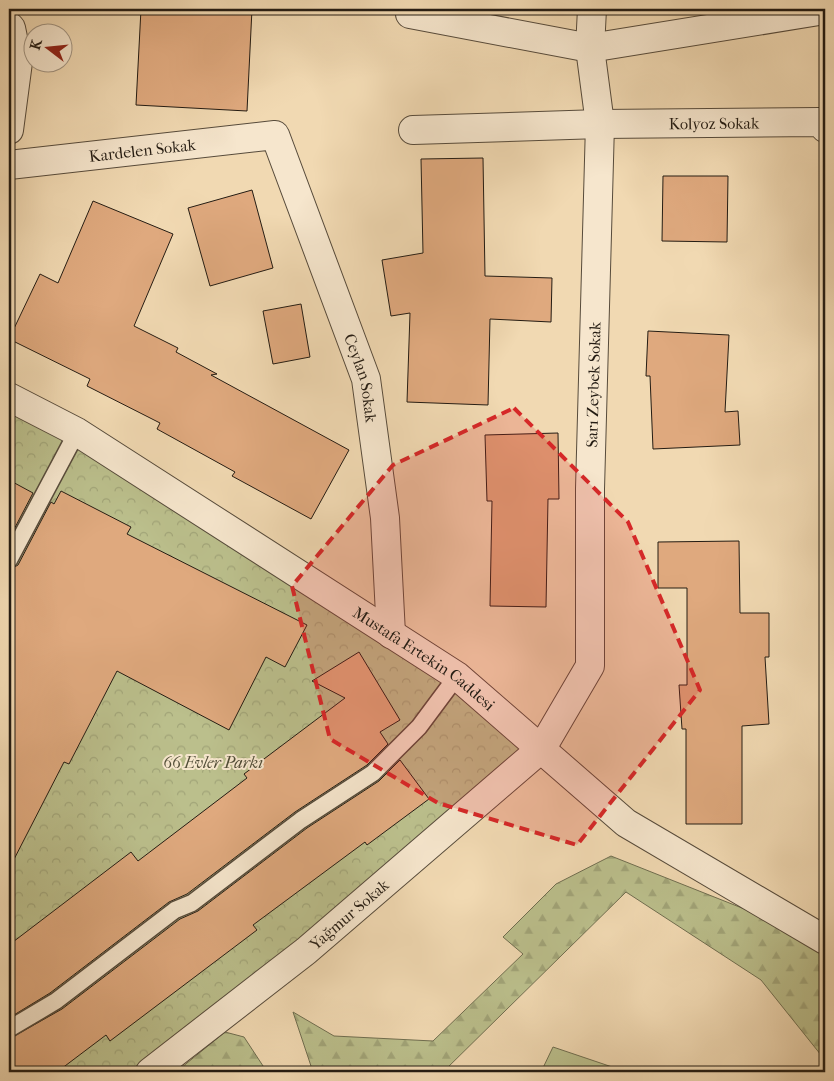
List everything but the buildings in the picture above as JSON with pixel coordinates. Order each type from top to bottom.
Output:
[{"type":"street","name":"Sarı Zeybek Sokak","points":[[542,748],[590,666],[590,489],[600,124],[590,48],[592,9]]},
{"type":"street","points":[[410,11],[590,48],[825,10]]},
{"type":"street","points":[[9,130],[18,62],[10,27]]},
{"type":"street","name":"Kolyoz Sokak","points":[[600,124],[820,122],[825,128]]},
{"type":"street","points":[[413,130],[600,124]]},
{"type":"street","name":"Kardelen Sokak","points":[[9,165],[275,135]]},
{"type":"street","name":"Ceylan Sokak","points":[[275,135],[366,379],[385,518],[391,634]]},
{"type":"street","name":"Mustafa Ertekin Caddesi","points":[[9,397],[77,432],[457,676],[626,823],[825,940]]},
{"type":"street","name":"Yağmur Sokak","points":[[150,1072],[306,951],[542,748]]},
{"type":"lane","points":[[9,560],[77,432]]},
{"type":"lane","points":[[9,1029],[56,1001],[175,910],[192,903],[301,820],[373,773],[419,727],[457,676]]},
{"type":"highlighted area","points":[[514,408],[628,522],[700,690],[577,845],[438,803],[330,739],[292,586],[393,465]]},
{"type":"green space","name":"66 Evler Parkı","points":[[9,397],[542,748],[150,1072],[9,1072]]},
{"type":"green space","points":[[611,856],[825,941],[825,1060],[761,980],[626,892],[443,1072],[313,1072],[293,1012],[334,1036],[433,1041],[523,954],[503,937],[556,884]]},
{"type":"green space","points":[[225,1032],[244,1037],[267,1072],[176,1072]]},
{"type":"green space","points":[[553,1047],[627,1072],[541,1072]]}]
